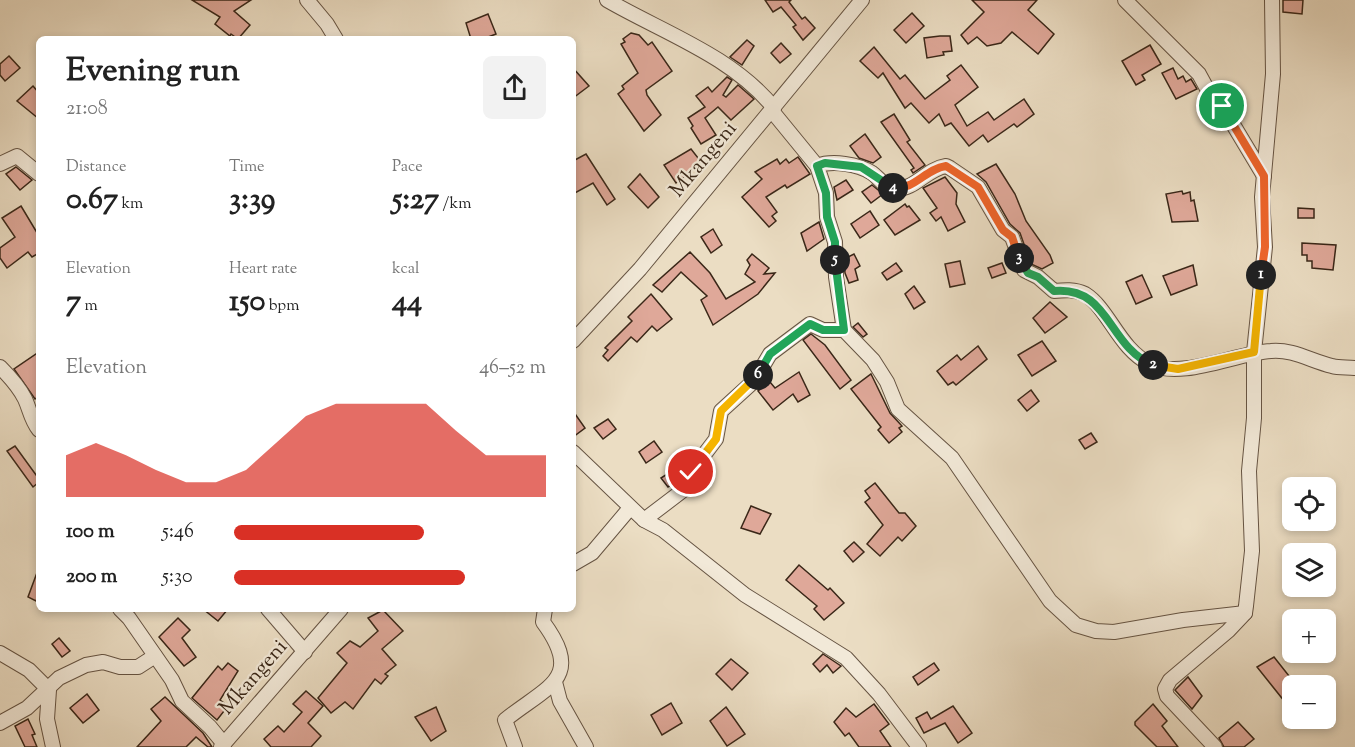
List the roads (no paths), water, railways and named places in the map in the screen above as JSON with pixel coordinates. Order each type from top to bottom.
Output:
[{"type":"street","points":[[307,0],[334,36]]},
{"type":"street","points":[[607,0],[712,57],[756,87],[817,166],[826,193],[827,217],[835,242],[836,277],[844,330],[873,360],[887,382],[898,409],[952,458],[1050,601],[1076,625],[1096,631],[1114,632],[1183,620],[1245,613]]},
{"type":"street","name":"Mkangeni","points":[[576,338],[640,269],[862,0]]},
{"type":"street","points":[[1125,0],[1199,74],[1212,96],[1222,106],[1264,176]]},
{"type":"street","points":[[1215,747],[1167,696],[1165,690],[1170,680],[1245,613],[1252,551],[1249,471],[1254,418],[1254,352],[1265,247],[1264,176],[1273,74],[1272,0]]},
{"type":"street","points":[[0,164],[16,156],[36,172]]},
{"type":"street","points":[[817,166],[825,163],[861,167],[892,188],[898,189],[913,186],[935,168],[946,166],[950,168],[978,187],[1003,230],[1012,237],[1024,270],[1038,277],[1054,291],[1070,289],[1085,294],[1121,340],[1150,364],[1178,369],[1273,350],[1297,354],[1333,366],[1355,368]]},
{"type":"street","points":[[644,520],[686,488],[691,472],[716,439],[721,411],[754,381],[770,354],[810,324],[823,330],[844,330]]},
{"type":"street","points":[[0,368],[21,392],[36,426]]},
{"type":"street","points":[[576,455],[644,520],[663,530],[745,595],[846,658],[879,693],[919,747]]},
{"type":"street","points":[[576,562],[592,553],[630,508]]},
{"type":"street","points":[[123,612],[172,680],[182,701],[210,727],[223,746]]},
{"type":"street","points":[[271,612],[305,652]]},
{"type":"street","name":"Mkangeni","points":[[223,746],[338,612]]},
{"type":"street","points":[[545,612],[543,622],[562,655],[555,682],[560,701],[586,747]]},
{"type":"street","points":[[0,653],[29,670],[49,690]]},
{"type":"street","points":[[0,723],[27,708],[49,690],[59,678],[86,665],[103,662],[120,667],[138,667],[155,656]]},
{"type":"street","points":[[515,747],[505,720],[555,682]]},
{"type":"street","points":[[49,690],[46,719],[53,747]]}]
